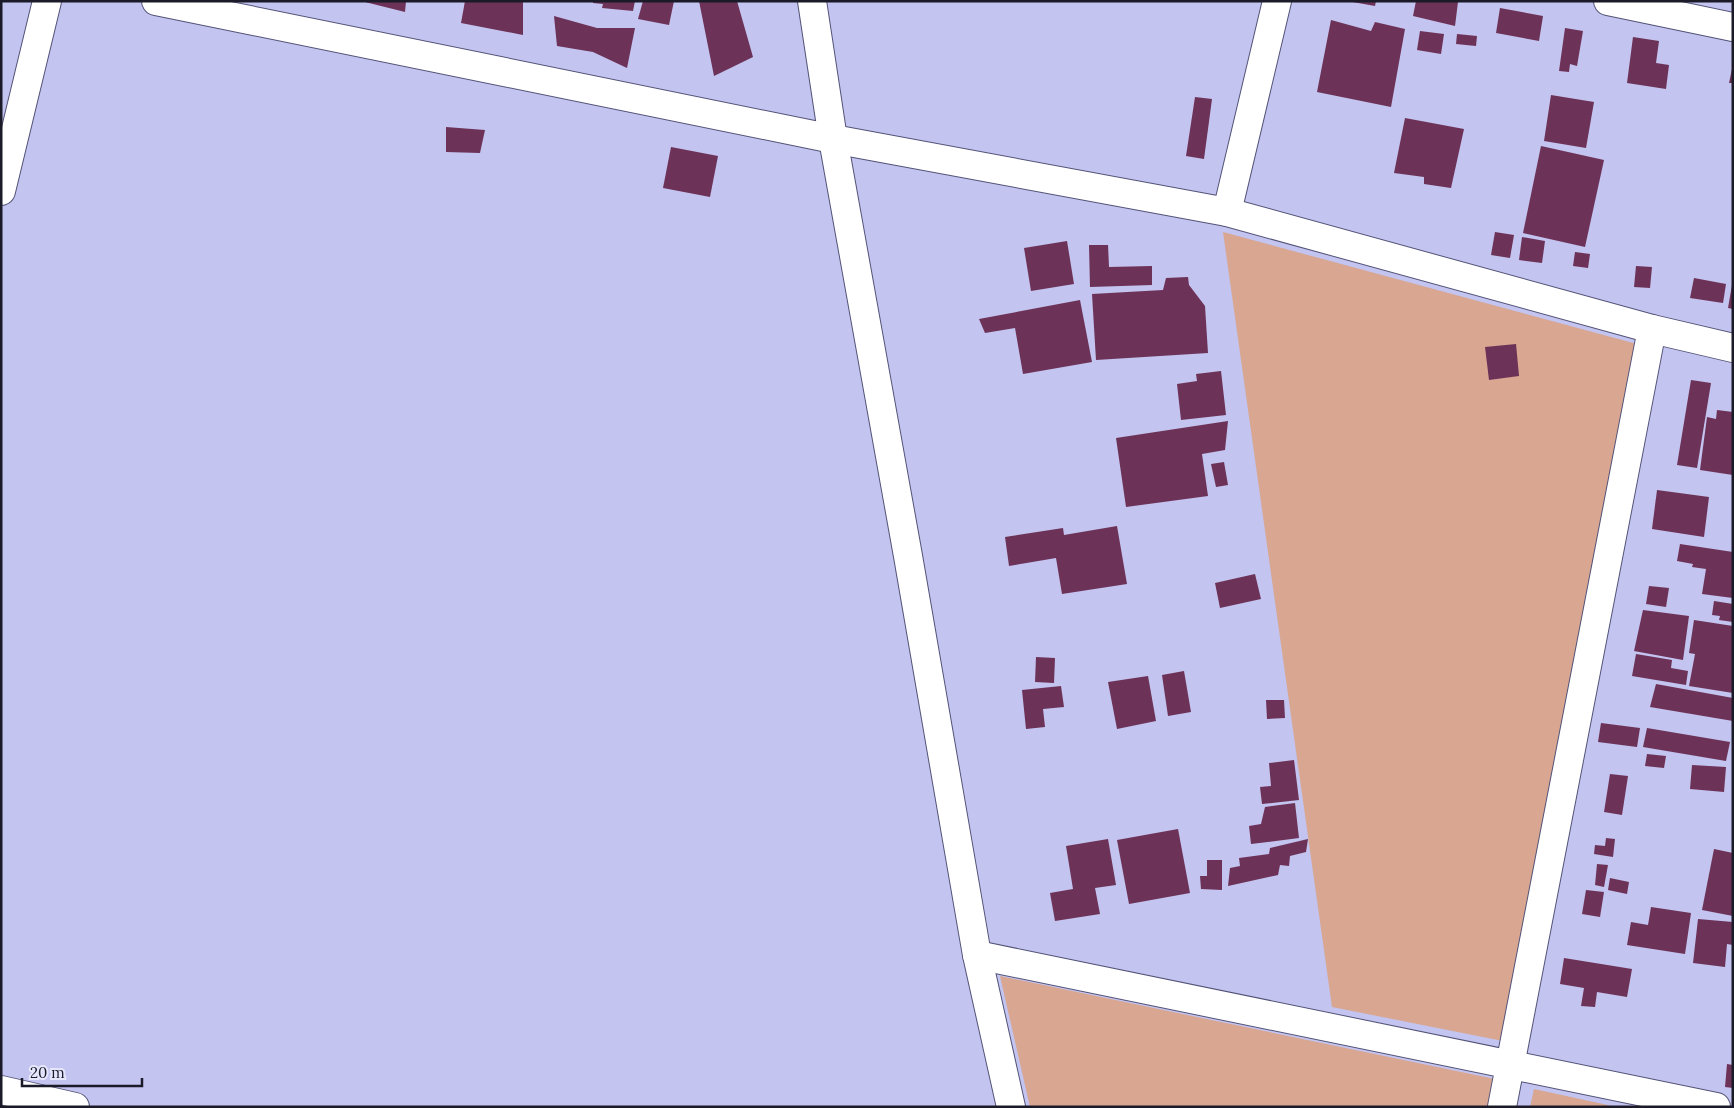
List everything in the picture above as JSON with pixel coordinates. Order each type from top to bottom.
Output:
[{"type":"street","points":[[1,191],[47,1]]},
{"type":"street","points":[[156,1],[833,139],[1227,212],[1652,329],[1733,348]]},
{"type":"street","points":[[812,1],[833,139],[977,955],[1012,1107]]},
{"type":"street","points":[[1227,212],[1277,1]]},
{"type":"street","points":[[1608,1],[1733,27]]},
{"type":"street","points":[[1502,1107],[1652,329]]},
{"type":"street","points":[[977,955],[1716,1107]]},
{"type":"street","points":[[1,1090],[75,1107]]},
{"type":"shaded area","points":[[1223,232],[1637,344],[1503,1041],[1332,1007]]},
{"type":"shaded area","points":[[1000,976],[1495,1079],[1488,1107],[1030,1107]]},
{"type":"shaded area","points":[[1534,1089],[1617,1107],[1530,1107]]},
{"type":"building","points":[[361,1],[406,1],[405,12]]},
{"type":"building","points":[[465,1],[523,1],[523,35],[461,23]]},
{"type":"building","points":[[593,1],[635,1],[633,11],[602,8],[603,4],[593,3]]},
{"type":"building","points":[[643,1],[674,1],[669,25],[638,19]]},
{"type":"building","points":[[699,1],[737,1],[753,57],[714,76]]},
{"type":"building","points":[[1347,1],[1376,1],[1375,6]]},
{"type":"building","points":[[1416,1],[1458,2],[1455,26],[1413,16]]},
{"type":"building","points":[[1500,8],[1543,16],[1539,41],[1496,33]]},
{"type":"building","points":[[554,16],[597,28],[635,28],[627,68],[593,52],[557,46]]},
{"type":"building","points":[[1331,20],[1371,31],[1375,22],[1405,29],[1391,107],[1317,92]]},
{"type":"building","points":[[1565,28],[1583,31],[1577,66],[1570,64],[1569,72],[1559,71]]},
{"type":"building","points":[[1420,31],[1444,34],[1441,54],[1417,50]]},
{"type":"building","points":[[1457,34],[1477,36],[1476,46],[1456,44]]},
{"type":"building","points":[[1633,37],[1659,41],[1656,63],[1669,65],[1666,89],[1627,83]]},
{"type":"building","points":[[1732,69],[1733,83],[1729,83]]},
{"type":"building","points":[[1551,95],[1594,102],[1586,148],[1544,141]]},
{"type":"building","points":[[1195,97],[1212,99],[1204,159],[1186,156]]},
{"type":"building","points":[[1405,118],[1464,129],[1451,188],[1424,184],[1424,177],[1394,173]]},
{"type":"building","points":[[446,127],[485,130],[480,153],[446,152]]},
{"type":"building","points":[[1541,146],[1604,160],[1585,247],[1523,233]]},
{"type":"building","points":[[671,147],[718,156],[710,197],[663,188]]},
{"type":"building","points":[[1495,232],[1514,235],[1510,258],[1491,255]]},
{"type":"building","points":[[1522,237],[1545,241],[1542,263],[1519,260]]},
{"type":"building","points":[[1067,241],[1074,284],[1031,291],[1024,248]]},
{"type":"building","points":[[1089,245],[1108,245],[1109,267],[1152,266],[1152,285],[1090,287]]},
{"type":"building","points":[[1575,252],[1590,254],[1588,268],[1573,266]]},
{"type":"building","points":[[1636,266],[1652,267],[1650,288],[1634,287]]},
{"type":"building","points":[[1188,277],[1189,285],[1205,306],[1208,353],[1096,360],[1092,294],[1163,290],[1166,278]]},
{"type":"building","points":[[1694,278],[1726,284],[1723,303],[1690,298]]},
{"type":"building","points":[[1733,285],[1733,309],[1728,308]]},
{"type":"building","points":[[1080,300],[1092,362],[1023,374],[1015,328],[985,333],[979,319]]},
{"type":"building","points":[[1516,344],[1519,376],[1489,380],[1485,347]]},
{"type":"building","points":[[1221,371],[1226,415],[1181,420],[1177,384],[1197,381],[1196,374]]},
{"type":"building","points":[[1691,380],[1711,383],[1697,468],[1677,465]]},
{"type":"building","points":[[1717,410],[1733,412],[1733,475],[1700,470],[1707,417],[1716,419]]},
{"type":"building","points":[[1228,421],[1225,450],[1202,454],[1208,496],[1126,507],[1116,438]]},
{"type":"building","points":[[1224,462],[1228,485],[1216,487],[1211,464]]},
{"type":"building","points":[[1657,490],[1709,497],[1704,537],[1652,529]]},
{"type":"building","points":[[1117,526],[1127,584],[1062,594],[1056,558],[1009,566],[1005,537],[1063,528],[1064,535]]},
{"type":"building","points":[[1680,544],[1733,552],[1733,598],[1702,594],[1706,569],[1692,567],[1693,564],[1677,561]]},
{"type":"building","points":[[1255,574],[1261,599],[1220,608],[1215,583]]},
{"type":"building","points":[[1649,586],[1669,588],[1666,607],[1646,604]]},
{"type":"building","points":[[1714,601],[1733,604],[1733,622],[1719,620],[1720,616],[1712,615]]},
{"type":"building","points":[[1643,610],[1689,616],[1683,660],[1634,651]]},
{"type":"building","points":[[1694,620],[1733,626],[1733,693],[1689,686],[1695,654],[1689,653]]},
{"type":"building","points":[[1636,654],[1672,660],[1671,668],[1688,671],[1686,685],[1632,676]]},
{"type":"building","points":[[1036,657],[1055,658],[1054,683],[1035,682]]},
{"type":"building","points":[[1184,671],[1191,712],[1168,716],[1162,675]]},
{"type":"building","points":[[1148,676],[1156,721],[1117,729],[1108,682]]},
{"type":"building","points":[[1656,684],[1733,698],[1733,721],[1650,707]]},
{"type":"building","points":[[1061,686],[1064,707],[1043,709],[1045,727],[1026,729],[1022,690]]},
{"type":"building","points":[[1266,700],[1284,700],[1285,718],[1267,719]]},
{"type":"building","points":[[1601,723],[1640,728],[1637,747],[1598,742]]},
{"type":"building","points":[[1647,728],[1730,742],[1726,761],[1643,747]]},
{"type":"building","points":[[1647,754],[1666,756],[1664,768],[1645,766]]},
{"type":"building","points":[[1294,760],[1299,800],[1262,804],[1260,787],[1271,786],[1269,763]]},
{"type":"building","points":[[1692,765],[1726,767],[1724,792],[1690,789]]},
{"type":"building","points":[[1610,774],[1628,776],[1622,815],[1604,812]]},
{"type":"building","points":[[1295,803],[1299,838],[1251,844],[1249,826],[1261,824],[1265,807]]},
{"type":"building","points":[[1178,829],[1190,893],[1129,904],[1117,840]]},
{"type":"building","points":[[1606,838],[1615,839],[1613,857],[1594,854],[1595,845],[1605,846]]},
{"type":"building","points":[[1108,839],[1116,885],[1095,888],[1100,914],[1055,921],[1050,893],[1073,889],[1066,846]]},
{"type":"building","points":[[1308,839],[1306,852],[1290,856],[1289,866],[1280,865],[1278,875],[1228,886],[1230,868],[1240,866],[1239,858],[1269,854],[1270,848]]},
{"type":"building","points":[[1714,849],[1733,853],[1733,916],[1702,910]]},
{"type":"building","points":[[1207,860],[1222,860],[1222,890],[1201,889],[1200,876],[1207,876]]},
{"type":"building","points":[[1597,864],[1608,865],[1604,887],[1595,885]]},
{"type":"building","points":[[1610,878],[1629,882],[1627,894],[1608,890]]},
{"type":"building","points":[[1586,890],[1604,892],[1600,917],[1582,914]]},
{"type":"building","points":[[1651,907],[1691,913],[1685,954],[1627,945],[1631,922],[1648,925]]},
{"type":"building","points":[[1698,919],[1733,922],[1733,945],[1727,944],[1725,967],[1693,963]]},
{"type":"building","points":[[1564,958],[1632,969],[1627,997],[1597,992],[1595,1007],[1581,1006],[1584,988],[1560,984]]},
{"type":"building","points":[[1727,1064],[1733,1065],[1733,1088],[1725,1087]]}]
